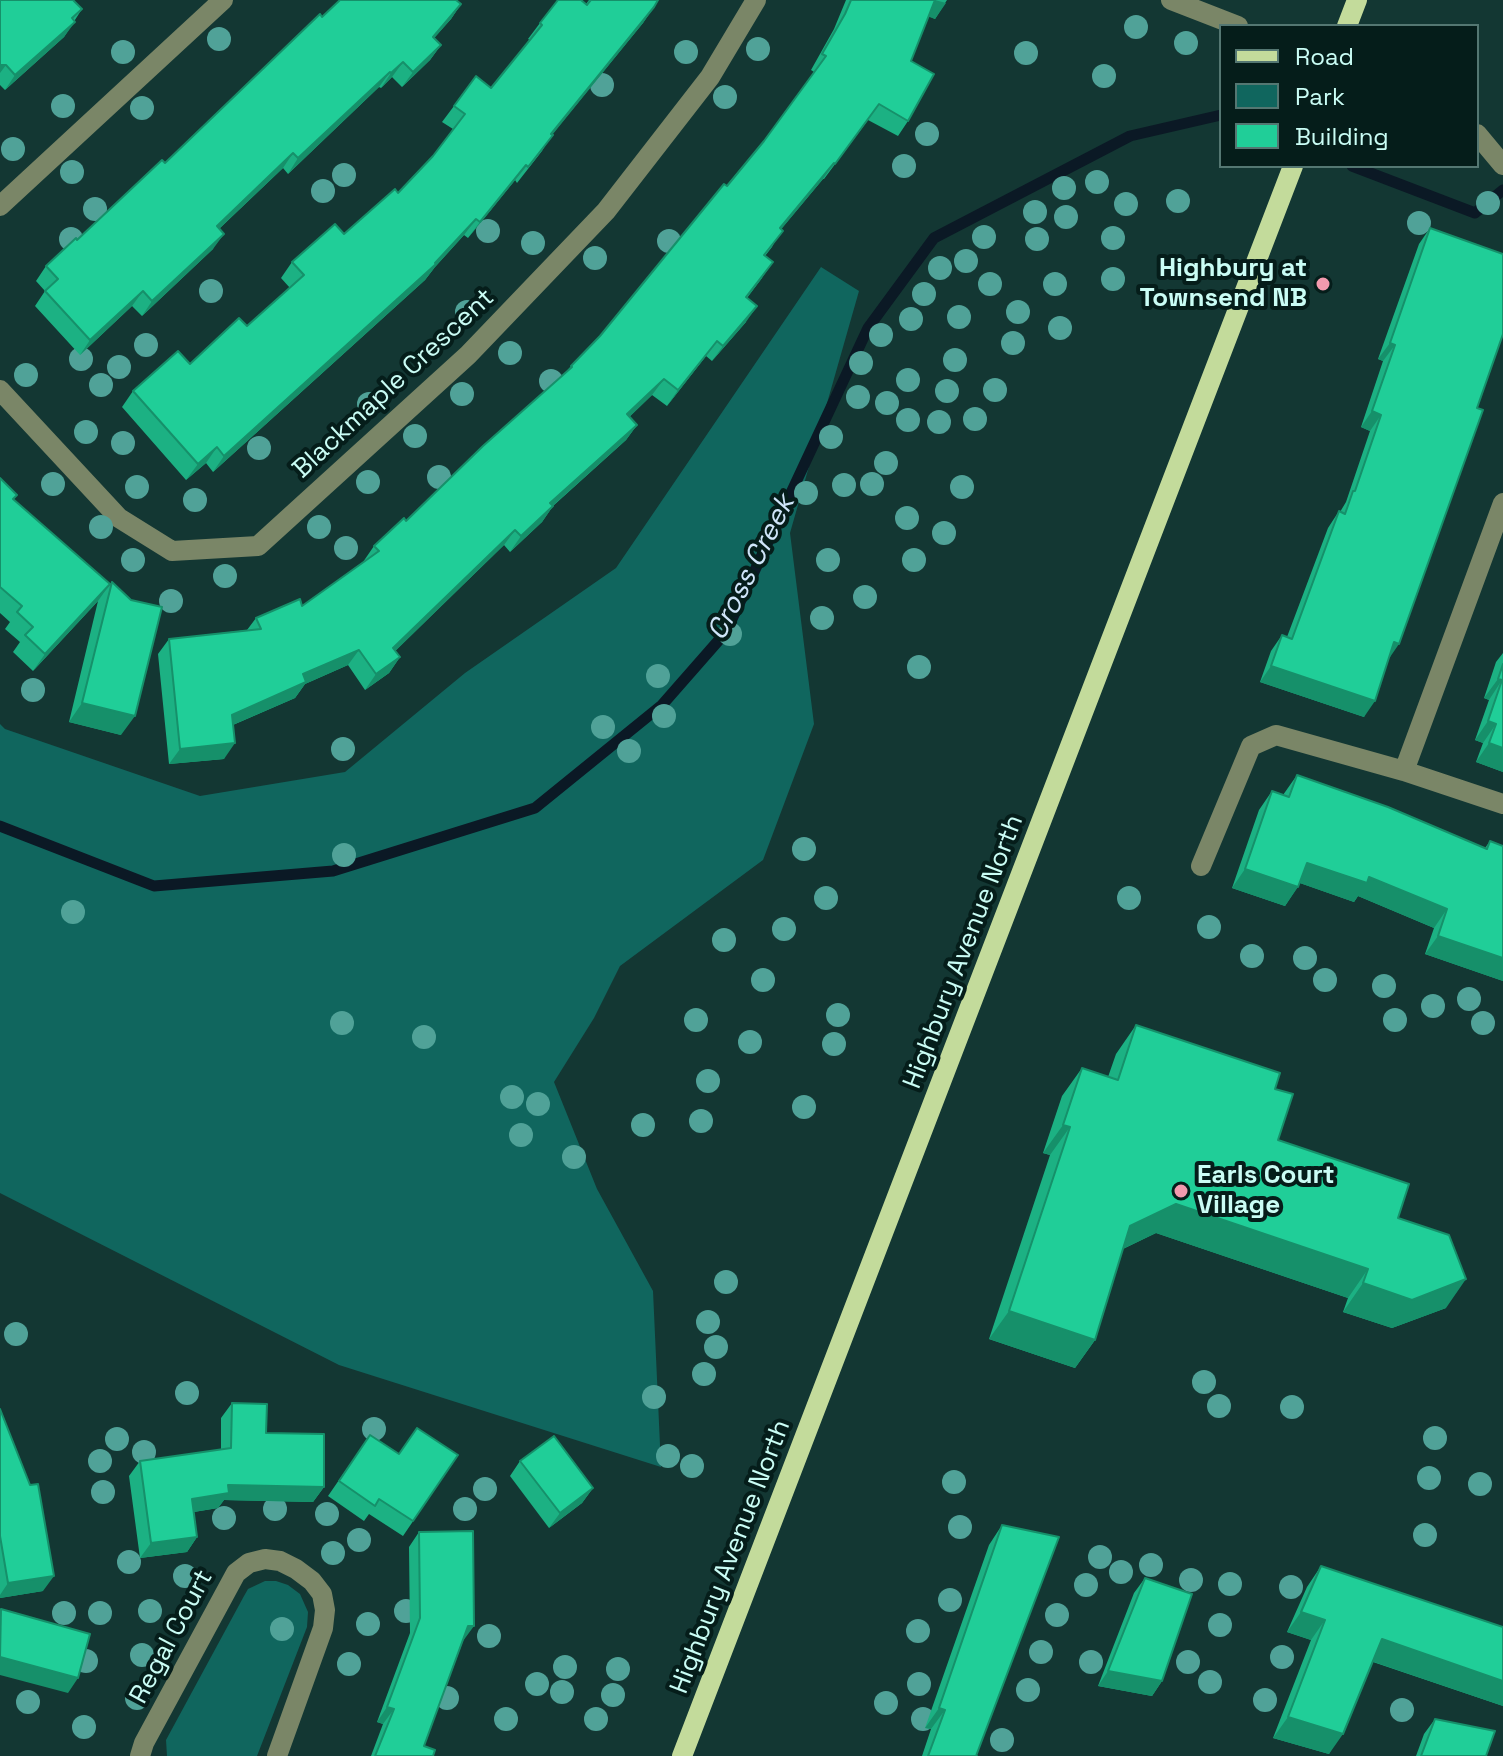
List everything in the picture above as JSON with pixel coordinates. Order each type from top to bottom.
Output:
[{"type":"main road","points":[[1348,24],[1357,0]]},
{"type":"main road","name":"Highbury Avenue North","points":[[682,1756],[1292,168]]},
{"type":"street","name":"Blackmaple Crescent","points":[[0,390],[119,518],[172,551],[258,546],[468,355],[606,211],[710,77],[756,0]]},
{"type":"street","points":[[1171,0],[1233,24]]},
{"type":"street","points":[[0,206],[218,2]]},
{"type":"street","points":[[1479,136],[1503,165]]},
{"type":"street","points":[[1404,771],[1503,503]]},
{"type":"street","points":[[1201,866],[1251,746],[1276,735],[1404,771],[1503,804]]},
{"type":"street","name":"Regal Court","points":[[140,1756],[144,1743],[236,1573],[249,1563],[265,1559],[280,1561],[312,1581],[322,1594],[325,1610],[323,1628],[277,1756]]},
{"type":"green space","points":[[821,267],[859,291],[790,533],[814,724],[763,860],[620,966],[594,1018],[554,1082],[597,1189],[653,1291],[661,1467],[339,1365],[0,1193],[0,724],[5,729],[200,796],[345,772],[465,673],[616,568]]},
{"type":"green space","points":[[265,1581],[288,1585],[300,1594],[308,1612],[307,1627],[257,1756],[167,1756],[166,1740],[244,1596],[248,1589]]},
{"type":"building","points":[[0,0],[73,0],[82,9],[72,18],[75,22],[15,75],[6,65],[0,65]]},
{"type":"building","points":[[340,0],[456,0],[461,4],[433,37],[441,45],[413,72],[403,62],[390,72],[298,158],[293,153],[217,226],[224,234],[152,301],[143,291],[90,340],[45,291],[58,279],[46,266],[162,160],[165,163],[320,14],[322,17]]},
{"type":"building","points":[[558,0],[581,0],[587,5],[591,0],[658,0],[528,167],[526,165],[480,222],[476,219],[436,264],[224,456],[217,447],[198,464],[133,391],[178,351],[190,364],[239,318],[247,326],[304,275],[292,262],[335,224],[344,234],[395,189],[398,193],[433,156],[465,114],[454,106],[476,76],[491,88],[542,25],[540,23]]},
{"type":"building","points":[[851,0],[935,0],[911,61],[934,74],[908,121],[879,104],[835,164],[780,228],[783,231],[764,255],[773,262],[746,297],[757,306],[723,346],[717,341],[678,390],[664,379],[627,414],[637,425],[550,503],[553,506],[521,536],[515,530],[393,648],[400,657],[376,674],[359,650],[303,674],[306,682],[232,715],[235,743],[180,749],[169,639],[261,629],[256,618],[300,599],[302,606],[379,551],[374,546],[404,518],[406,521],[483,446],[572,367],[600,336],[724,184],[727,186],[764,141],[826,56],[822,54]]},
{"type":"building","points":[[1430,228],[1503,254],[1503,334],[1477,408],[1483,410],[1399,644],[1394,642],[1375,701],[1271,666],[1282,635],[1292,639],[1339,511],[1345,514],[1355,491],[1381,415],[1372,411],[1395,345],[1390,343]]},
{"type":"building","points":[[0,478],[17,495],[13,499],[110,584],[45,654],[25,635],[33,627],[17,612],[22,606],[0,587]]},
{"type":"building","points":[[112,582],[131,600],[162,607],[135,716],[82,703]]},
{"type":"building","points":[[1503,664],[1503,748],[1489,743],[1496,724],[1488,721],[1502,680],[1498,679]]},
{"type":"building","points":[[1297,775],[1388,807],[1487,849],[1490,841],[1503,846],[1503,958],[1438,936],[1447,909],[1369,877],[1367,883],[1307,863],[1298,887],[1245,869],[1272,791],[1289,797]]},
{"type":"building","name":"Earls Court Village","points":[[1136,1025],[1280,1073],[1275,1089],[1293,1094],[1278,1140],[1409,1184],[1398,1218],[1449,1235],[1466,1279],[1412,1300],[1363,1283],[1368,1269],[1176,1204],[1130,1226],[1095,1340],[1009,1311],[1070,1127],[1063,1125],[1082,1068],[1118,1080]]},
{"type":"building","points":[[232,1403],[267,1404],[266,1433],[324,1434],[324,1487],[228,1485],[229,1493],[192,1499],[197,1537],[151,1543],[140,1461],[231,1448]]},
{"type":"building","points":[[0,1409],[30,1485],[38,1484],[54,1576],[8,1583],[0,1536]]},
{"type":"building","points":[[417,1428],[458,1455],[413,1521],[379,1499],[375,1506],[339,1481],[370,1435],[399,1454]]},
{"type":"building","points":[[554,1436],[593,1488],[560,1513],[520,1461]]},
{"type":"building","points":[[1002,1525],[1059,1537],[976,1756],[928,1756],[945,1710],[939,1708]]},
{"type":"building","points":[[473,1531],[474,1626],[468,1626],[424,1746],[435,1750],[433,1756],[375,1756],[394,1709],[387,1707],[420,1618],[419,1532]]},
{"type":"building","points":[[1321,1566],[1503,1627],[1503,1681],[1382,1639],[1343,1734],[1288,1717],[1325,1620],[1301,1612]]},
{"type":"building","points":[[1145,1578],[1192,1594],[1162,1681],[1108,1671]]},
{"type":"building","points":[[1,1609],[90,1634],[78,1678],[0,1657]]},
{"type":"building","points":[[1435,1719],[1495,1731],[1486,1756],[1421,1756]]},
{"type":"waterway","name":"Cross Creek","points":[[0,826],[154,886],[333,871],[535,808],[662,705],[726,632],[868,328],[934,238],[1130,136],[1219,115]]},
{"type":"waterway","name":"Cross Creek","points":[[1357,168],[1475,213],[1503,190]]},
{"type":"place","name":"Highbury at Townsend NB","points":[[1323,284]]},
{"type":"place","name":"Earls Court Village","points":[[1181,1191]]}]
